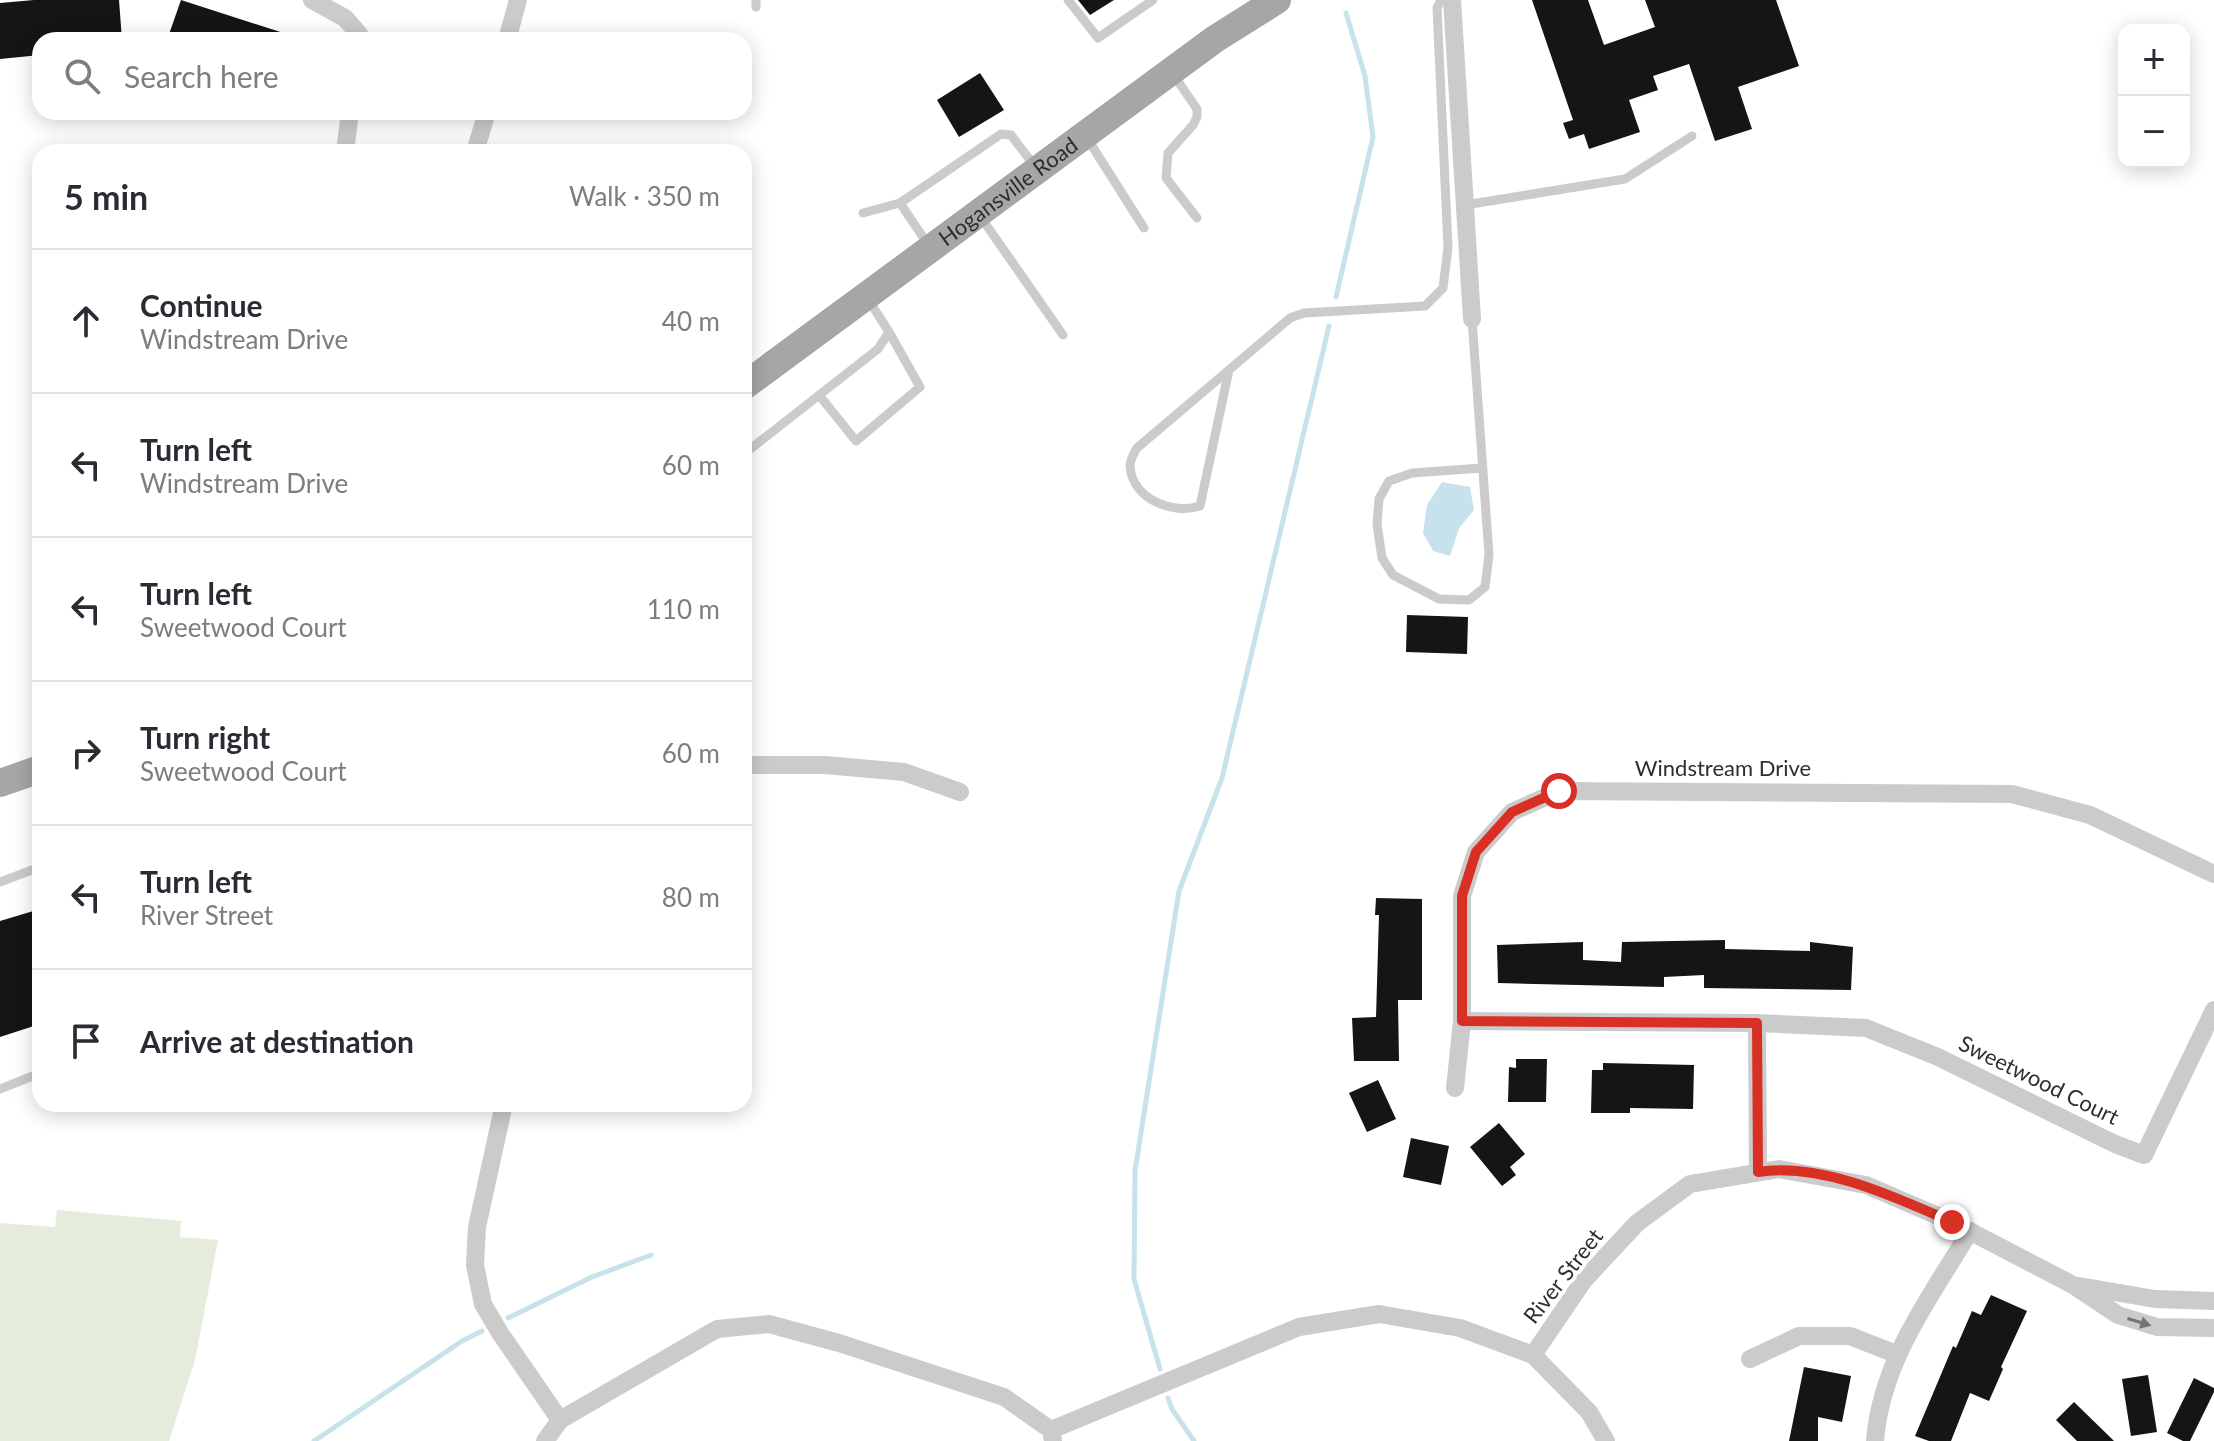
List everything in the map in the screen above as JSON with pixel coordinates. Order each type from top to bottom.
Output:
[{"type":"main road","name":"Hogansville Road","points":[[752,380],[1263,3]]},
{"type":"main road","points":[[0,783],[32,772]]},
{"type":"street","points":[[312,0],[345,18],[357,32]]},
{"type":"street","points":[[509,32],[518,0]]},
{"type":"street","points":[[1452,0],[1472,319]]},
{"type":"street","points":[[346,144],[349,120]]},
{"type":"street","points":[[477,144],[485,120]]},
{"type":"street","points":[[752,765],[825,765],[904,772],[960,792]]},
{"type":"street","name":"Windstream Drive","points":[[1455,1088],[1462,1021],[1462,896],[1476,852],[1512,812],[1559,791],[2012,794],[2090,815],[2214,874]]},
{"type":"street","name":"Sweetwood Court","points":[[1462,1021],[1757,1023],[1866,1028],[1938,1057],[2115,1144],[2144,1155],[2214,1010]]},
{"type":"street","points":[[1757,1023],[1758,1172]]},
{"type":"street","points":[[502,1112],[477,1227],[475,1265],[483,1304],[560,1420]]},
{"type":"street","name":"River Street","points":[[1533,1355],[1584,1280],[1637,1223],[1690,1184],[1779,1169],[1866,1185],[1970,1231],[2073,1285],[2118,1315],[2157,1327],[2214,1328]]},
{"type":"street","points":[[1875,1441],[1877,1416],[1896,1354],[1970,1231]]},
{"type":"street","name":"River Street","points":[[2073,1285],[2155,1299],[2214,1301]]},
{"type":"street","points":[[545,1441],[560,1420],[717,1329],[769,1324],[839,1343],[1004,1397],[1052,1436],[1299,1327],[1379,1314],[1460,1328],[1533,1355],[1589,1412],[1606,1441]]},
{"type":"street","points":[[1750,1359],[1799,1336],[1850,1336],[1896,1354]]},
{"type":"lane","points":[[1068,0],[1098,38],[1153,0]]},
{"type":"lane","points":[[1229,370],[1200,506],[1185,511],[1156,503],[1135,484],[1130,464],[1137,448],[1290,318],[1304,313],[1425,306],[1443,288],[1448,247],[1437,8],[1441,0]]},
{"type":"lane","points":[[1171,71],[1197,109],[1197,117],[1168,153],[1166,178],[1197,218]]},
{"type":"lane","points":[[863,213],[900,203],[1006,133],[1011,135],[1038,170]]},
{"type":"lane","points":[[1085,135],[1144,228]]},
{"type":"lane","points":[[1465,205],[1625,179],[1692,136]]},
{"type":"lane","points":[[900,203],[931,249]]},
{"type":"lane","points":[[978,214],[1063,335]]},
{"type":"lane","points":[[819,395],[856,441],[920,387],[867,296]]},
{"type":"lane","points":[[1472,319],[1489,555],[1485,587],[1469,600],[1439,599],[1393,575],[1382,558],[1377,524],[1379,499],[1389,481],[1412,473],[1482,468]]},
{"type":"lane","points":[[752,448],[878,349],[889,332]]},
{"type":"lane","points":[[0,882],[32,870]]},
{"type":"lane","points":[[0,1089],[32,1076]]},
{"type":"green space","points":[[57,1210],[181,1221],[180,1237],[218,1240],[195,1360],[169,1441],[0,1441],[0,1223],[55,1227]]},
{"type":"water","points":[[1442,482],[1470,487],[1474,510],[1459,528],[1450,556],[1433,551],[1423,533],[1427,505]]},
{"type":"building","points":[[119,0],[121,32],[32,32],[32,56],[0,59],[0,3]]},
{"type":"building","points":[[181,0],[280,32],[170,32]]},
{"type":"building","points":[[1078,0],[1114,0],[1090,15]]},
{"type":"building","points":[[1532,0],[1588,0],[1604,45],[1655,27],[1645,0],[1776,0],[1799,66],[1738,87],[1752,129],[1715,141],[1689,64],[1653,76],[1658,90],[1629,100],[1640,132],[1589,149],[1584,134],[1569,139],[1563,123],[1573,120]]},
{"type":"building","points":[[980,73],[1004,110],[959,137],[937,100]]},
{"type":"building","points":[[1407,615],[1468,617],[1467,654],[1406,652]]},
{"type":"building","points":[[1376,898],[1422,899],[1422,1000],[1398,1000],[1399,1061],[1354,1061],[1352,1018],[1376,1017],[1379,915],[1375,915]]},
{"type":"building","points":[[32,911],[32,1027],[0,1037],[0,921]]},
{"type":"building","points":[[1725,940],[1725,949],[1810,951],[1810,942],[1853,947],[1851,990],[1704,988],[1704,975],[1664,977],[1664,987],[1498,983],[1497,945],[1583,942],[1583,960],[1621,962],[1622,942]]},
{"type":"building","points":[[1516,1059],[1547,1059],[1546,1102],[1508,1102],[1509,1067],[1516,1068]]},
{"type":"building","points":[[1603,1063],[1694,1065],[1693,1109],[1630,1108],[1630,1113],[1591,1113],[1592,1070],[1603,1070]]},
{"type":"building","points":[[1378,1080],[1396,1119],[1367,1132],[1349,1093]]},
{"type":"building","points":[[1499,1123],[1525,1154],[1510,1167],[1516,1175],[1502,1186],[1470,1147]]},
{"type":"building","points":[[1411,1138],[1449,1146],[1441,1185],[1403,1177]]},
{"type":"building","points":[[1991,1295],[2027,1311],[1989,1401],[1970,1393],[1951,1441],[1929,1441],[1915,1436],[1953,1346],[1956,1348],[1972,1311],[1981,1315]]},
{"type":"building","points":[[1804,1367],[1851,1376],[1842,1422],[1818,1417],[1818,1441],[1789,1441]]},
{"type":"building","points":[[2148,1375],[2157,1432],[2131,1436],[2122,1379]]},
{"type":"building","points":[[2194,1378],[2214,1388],[2214,1392],[2190,1441],[2183,1441],[2167,1433]]},
{"type":"building","points":[[2074,1402],[2114,1441],[2077,1441],[2056,1420]]},
{"type":"waterway","points":[[1336,297],[1373,137],[1365,76],[1346,13]]},
{"type":"waterway","points":[[1160,1369],[1134,1279],[1135,1171],[1179,891],[1222,778],[1329,326]]},
{"type":"waterway","points":[[508,1318],[592,1277],[651,1255]]},
{"type":"waterway","points":[[314,1441],[462,1341],[482,1331]]},
{"type":"waterway","points":[[1168,1398],[1194,1441]]},
{"type":"route","points":[[1559,791],[1512,812],[1476,852],[1462,896],[1462,1021],[1757,1023],[1758,1172],[1779,1169],[1866,1185],[1952,1222]]}]
